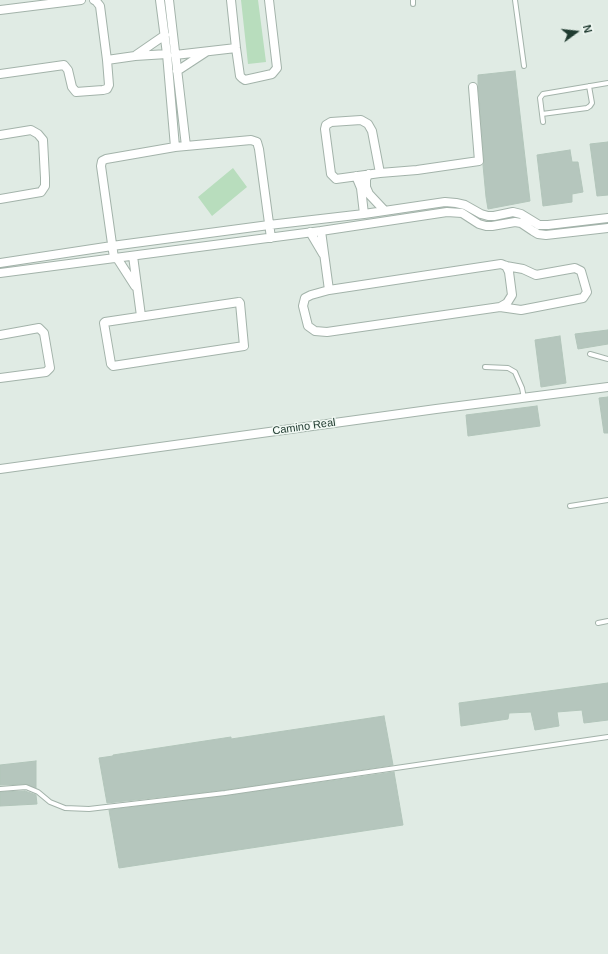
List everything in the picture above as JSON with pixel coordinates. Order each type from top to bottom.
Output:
[{"type":"street","points":[[0,10],[81,0]]},
{"type":"street","points":[[0,74],[64,65],[68,70],[72,87],[76,92],[107,89],[109,85],[107,60],[100,6],[94,0]]},
{"type":"street","points":[[160,0],[165,35],[177,71],[186,146]]},
{"type":"street","points":[[168,0],[171,54],[171,100],[175,147]]},
{"type":"street","points":[[231,0],[240,76],[245,80],[272,74],[277,68],[268,0]]},
{"type":"street","points":[[135,56],[165,35]]},
{"type":"street","points":[[107,60],[135,56],[236,48]]},
{"type":"street","points":[[177,71],[209,51]]},
{"type":"street","points":[[380,173],[372,131],[368,124],[361,120],[329,123],[326,125],[324,129],[331,174],[336,179],[479,161],[473,87]]},
{"type":"street","points":[[171,100],[181,100]]},
{"type":"street","points":[[0,135],[31,130],[38,134],[42,140],[46,178],[45,186],[41,192],[0,199]]},
{"type":"street","points":[[137,288],[116,258],[112,246],[101,166],[102,161],[106,159],[175,147],[252,140],[257,142],[271,238]]},
{"type":"street","points":[[369,174],[366,179],[366,187],[369,194],[384,210]]},
{"type":"street","points":[[356,176],[361,188],[364,214]]},
{"type":"street","points":[[0,263],[112,246],[364,214],[445,202],[465,205],[481,214],[494,216],[513,212],[521,214],[539,224],[548,225],[608,218]]},
{"type":"street","points":[[416,206],[417,216]]},
{"type":"street","points":[[0,273],[271,238],[447,212],[462,213],[479,224],[486,226],[515,222],[521,223],[538,234],[546,235],[608,228]]},
{"type":"street","points":[[321,231],[329,290]]},
{"type":"street","points":[[310,232],[324,256]]},
{"type":"street","points":[[133,256],[141,316]]},
{"type":"street","points":[[500,306],[521,310],[583,298],[586,292],[581,272],[575,268],[536,275],[501,264],[329,290],[311,294],[305,298],[303,306],[304,315],[308,326],[314,332],[327,332],[500,306],[507,303],[512,295],[509,272],[506,266]]},
{"type":"street","points":[[239,302],[244,346],[113,366],[111,364],[104,323],[141,316],[239,302]]},
{"type":"street","points":[[0,335],[39,328],[44,333],[50,368],[46,372],[0,378]]},
{"type":"street","name":"Camino Real","points":[[0,469],[608,387]]},
{"type":"lane","points":[[516,0],[524,66]]},
{"type":"lane","points":[[543,122],[540,98],[543,94],[608,83]]},
{"type":"lane","points":[[542,114],[587,108],[592,103],[589,86]]},
{"type":"lane","points":[[590,354],[608,359]]},
{"type":"lane","points":[[486,367],[508,368],[515,372],[522,388],[524,398]]},
{"type":"lane","points":[[570,506],[608,500]]},
{"type":"lane","points":[[598,623],[608,621]]},
{"type":"lane","points":[[0,789],[26,787],[38,792],[50,802],[65,808],[89,809],[225,793],[608,737]]},
{"type":"green space","points":[[241,0],[258,0],[266,62],[248,64]]},
{"type":"green space","points":[[233,168],[247,187],[212,216],[198,197]]},
{"type":"building","points":[[515,71],[530,201],[488,209],[483,165],[484,161],[478,75]]},
{"type":"building","points":[[608,142],[608,195],[597,196],[590,144]]},
{"type":"building","points":[[570,150],[572,162],[578,162],[583,192],[572,194],[572,202],[543,206],[537,155]]},
{"type":"building","points":[[608,330],[608,344],[578,349],[575,334]]},
{"type":"building","points":[[560,336],[566,383],[541,387],[535,340]]},
{"type":"building","points":[[608,397],[608,433],[604,433],[599,398]]},
{"type":"building","points":[[537,406],[540,426],[468,436],[466,415]]},
{"type":"building","points":[[608,683],[608,720],[584,723],[582,710],[557,712],[559,726],[535,730],[531,712],[509,713],[508,719],[461,726],[459,703]]},
{"type":"building","points":[[384,716],[393,765],[225,790],[107,803],[99,758],[231,737],[231,739]]},
{"type":"building","points":[[36,761],[36,788],[26,784],[0,785],[0,765]]},
{"type":"building","points":[[394,772],[403,825],[119,868],[109,810],[225,796]]},
{"type":"building","points":[[25,791],[36,795],[37,804],[0,806],[0,792]]}]
